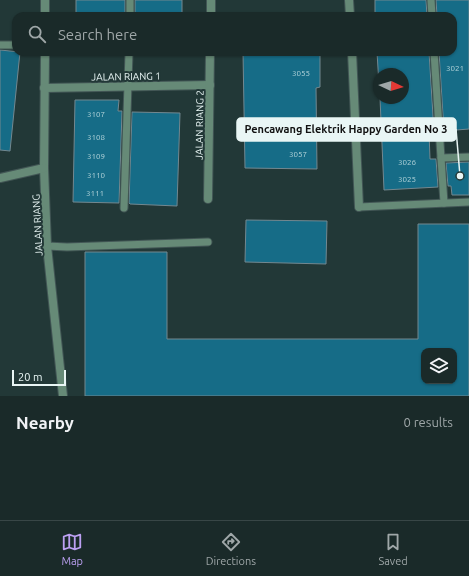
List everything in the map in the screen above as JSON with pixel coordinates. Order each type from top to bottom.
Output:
[{"type":"street","points":[[45,0],[45,12]]},
{"type":"street","points":[[211,12],[212,0]]},
{"type":"street","points":[[349,0],[350,12]]},
{"type":"street","name":"JALAN RIANG","points":[[44,56],[44,168],[47,246],[63,396]]},
{"type":"street","name":"JALAN RIANG 2","points":[[208,199],[210,56]]},
{"type":"street","points":[[352,56],[359,207]]},
{"type":"street","name":"JALAN RIANG 1","points":[[44,88],[210,84]]},
{"type":"street","points":[[0,178],[44,168]]},
{"type":"lane","points":[[130,0],[130,12]]},
{"type":"lane","points":[[431,0],[432,12]]},
{"type":"lane","points":[[0,45],[12,45]]},
{"type":"lane","points":[[124,208],[129,56]]},
{"type":"lane","points":[[434,56],[444,203]]},
{"type":"lane","points":[[441,158],[469,157]]},
{"type":"lane","points":[[359,207],[469,202]]},
{"type":"lane","points":[[47,246],[67,247],[208,242]]},
{"type":"building","points":[[76,0],[125,0],[125,12],[76,12]]},
{"type":"building","points":[[135,0],[182,0],[182,12],[135,12]]},
{"type":"building","points":[[375,0],[426,0],[427,12],[375,12]]},
{"type":"building","points":[[436,0],[469,0],[469,129],[444,131],[439,56],[457,56],[457,12],[437,12]]},
{"type":"building","points":[[0,50],[12,51],[12,56],[20,56],[10,151],[0,150]]},
{"type":"building","points":[[243,56],[320,56],[320,87],[316,88],[317,169],[245,168]]},
{"type":"building","points":[[377,56],[429,56],[434,132],[429,132],[430,159],[436,159],[438,187],[384,190],[380,104],[409,104],[409,68],[378,68]]},
{"type":"building","points":[[75,100],[119,100],[118,111],[122,111],[119,203],[73,202]]},
{"type":"building","points":[[132,112],[180,113],[177,206],[129,203]]},
{"type":"building","points":[[469,162],[469,195],[452,195],[451,186],[448,186],[446,163]]},
{"type":"building","points":[[246,220],[327,221],[326,264],[245,262]]},
{"type":"building","points":[[418,224],[469,224],[469,396],[85,396],[85,252],[167,252],[167,339],[418,339]]},
{"type":"place","name":"Pencawang Elektrik Happy Garden No 3","points":[[460,176]]}]
